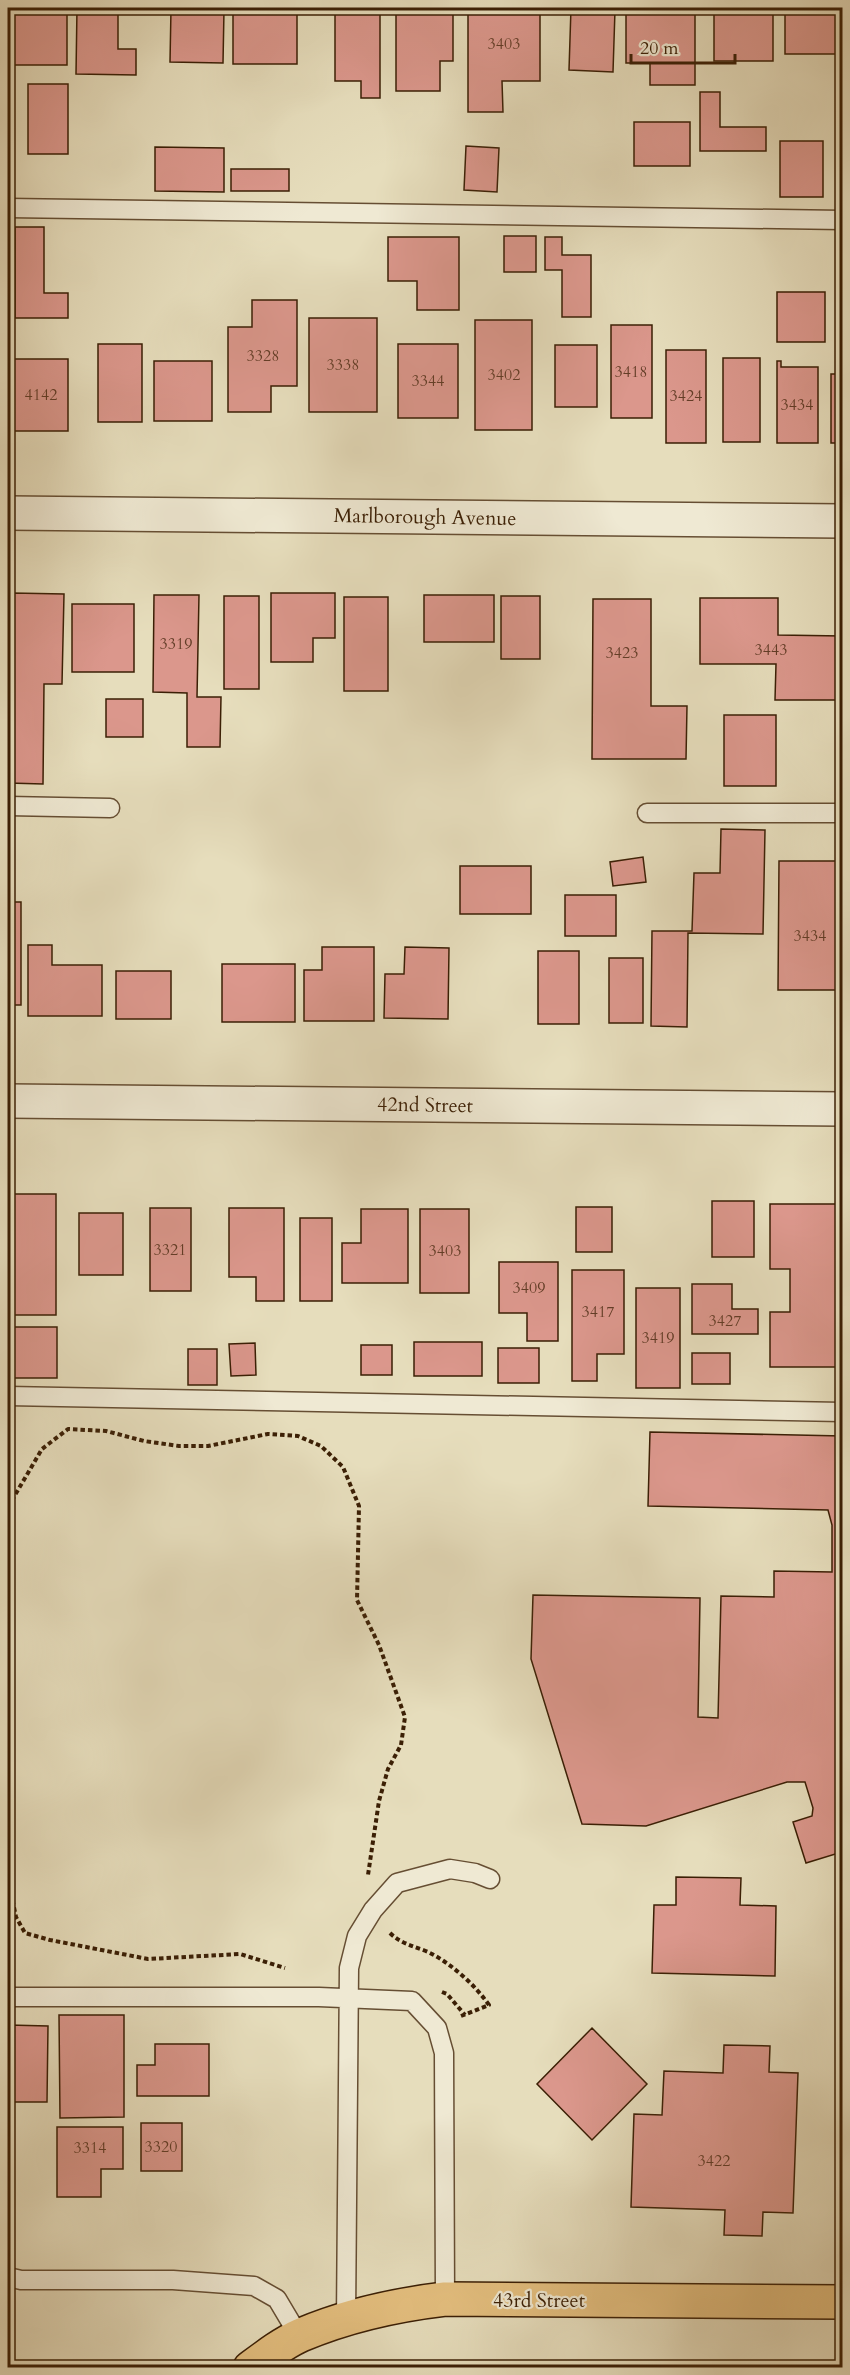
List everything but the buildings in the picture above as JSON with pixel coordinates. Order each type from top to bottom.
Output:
[{"type":"main road","name":"43rd Street","points":[[250,2367],[299,2336],[346,2319],[393,2306],[445,2299],[843,2302]]},
{"type":"street","name":"Marlborough Avenue","points":[[8,513],[843,521]]},
{"type":"street","name":"42nd Street","points":[[8,1101],[843,1109]]},
{"type":"lane","points":[[8,208],[843,220]]},
{"type":"lane","points":[[8,806],[110,808]]},
{"type":"lane","points":[[647,813],[843,813]]},
{"type":"lane","points":[[8,1396],[843,1412]]},
{"type":"lane","points":[[346,2319],[349,1968],[357,1936],[373,1910],[397,1883],[450,1869],[475,1873],[490,1879]]},
{"type":"lane","points":[[8,1997],[349,1998],[412,2001],[437,2028],[444,2053],[445,2299]]},
{"type":"lane","points":[[8,2277],[21,2280],[173,2280],[254,2286],[277,2299],[299,2336]]},
{"type":"path","points":[[8,1507],[42,1449],[68,1429],[106,1431],[144,1441],[179,1446],[208,1446],[268,1434],[298,1436],[321,1446],[343,1467],[359,1506],[357,1600],[379,1645],[405,1717],[401,1745],[388,1769],[373,1829],[368,1866],[368,1895],[376,1918],[396,1938],[429,1953],[447,1965],[481,1993],[489,2005],[465,2014],[447,1994],[436,1990]]},
{"type":"path","points":[[8,1878],[16,1917],[25,1934],[148,1959],[240,1954],[294,1971]]}]
